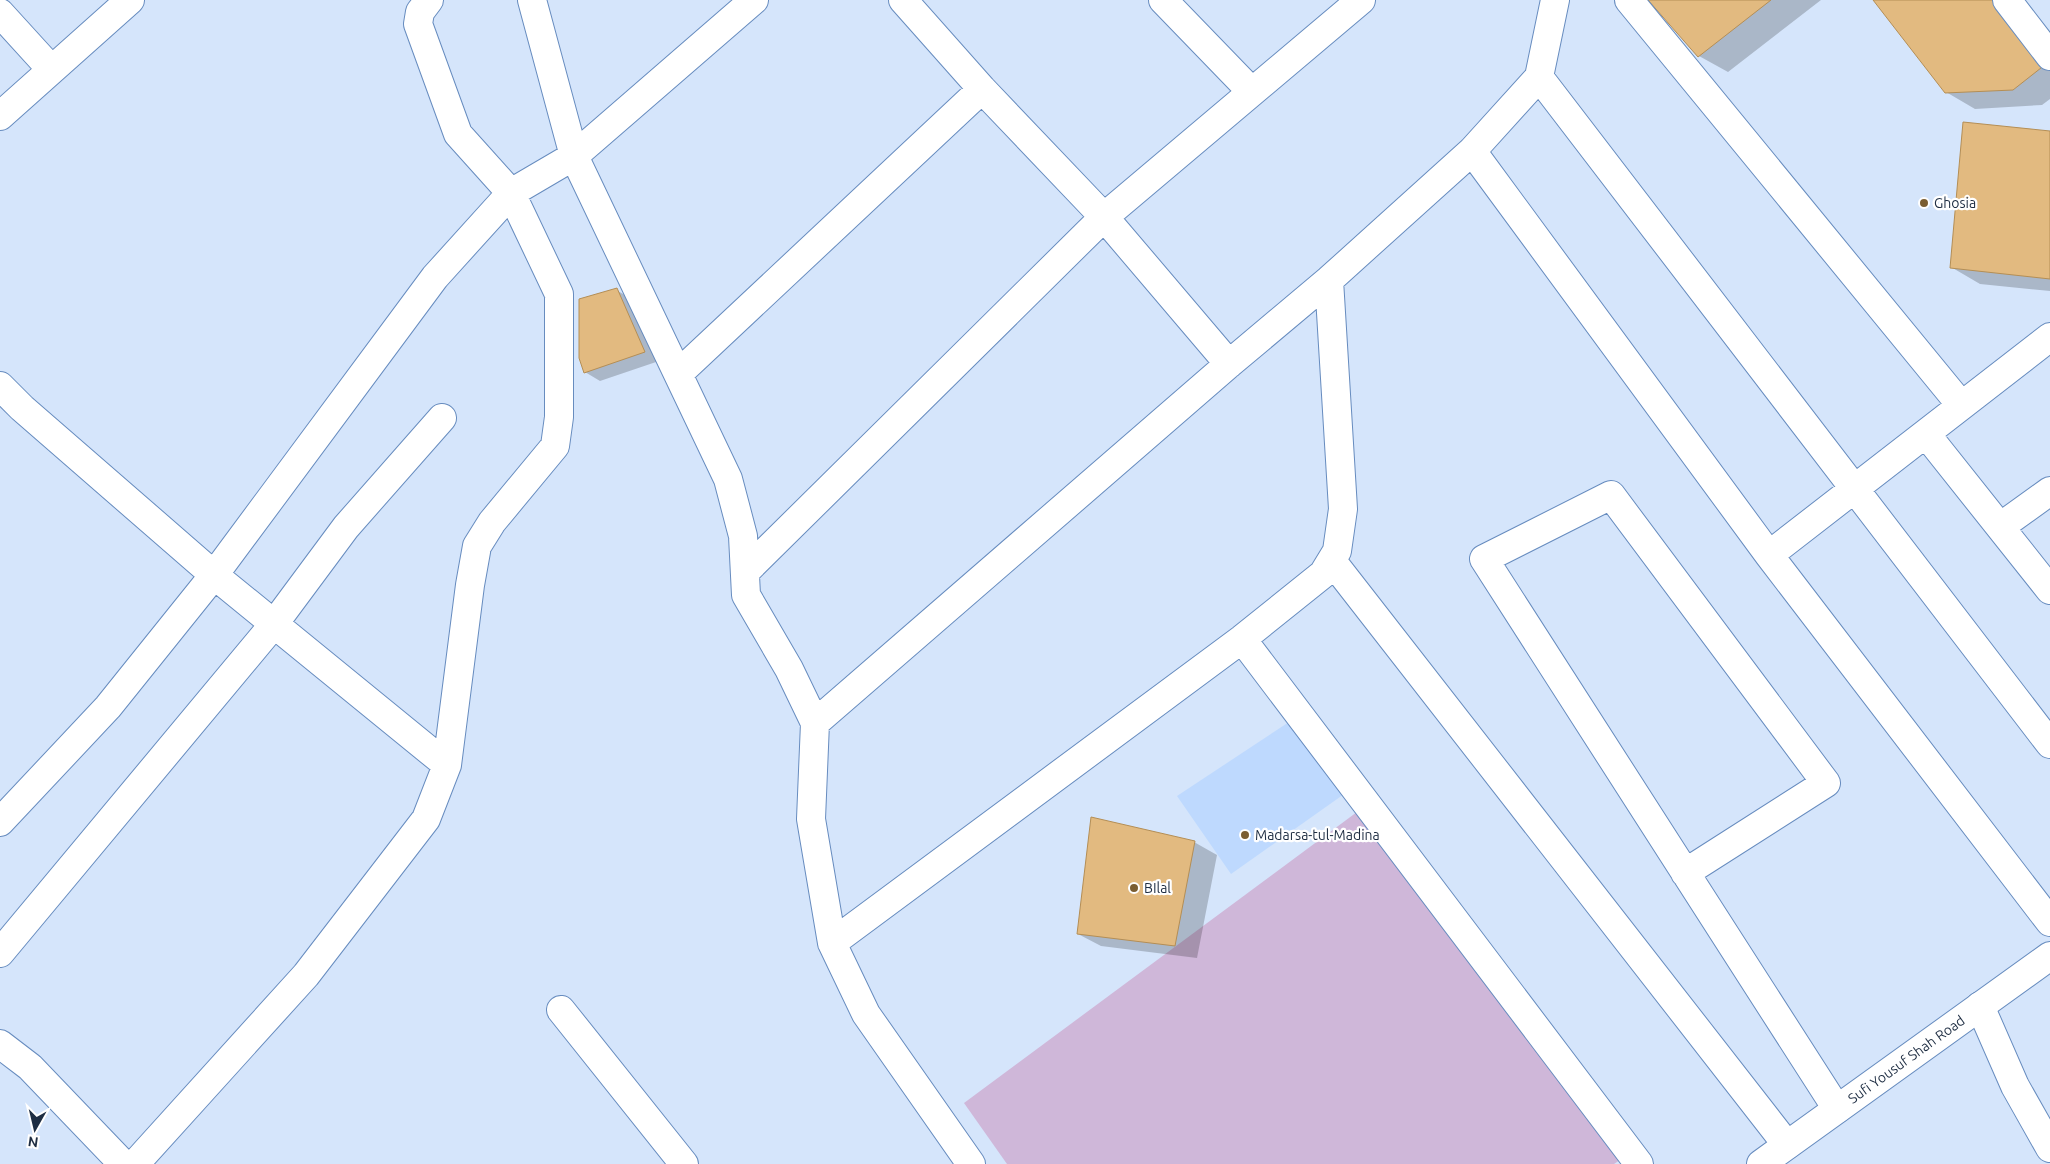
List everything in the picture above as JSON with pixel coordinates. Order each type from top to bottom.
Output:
[{"type":"street","points":[[0,116],[130,0]]},
{"type":"street","points":[[135,1164],[306,975],[426,819],[447,765],[470,585],[477,546],[492,522],[555,446],[559,417],[559,294],[511,193],[458,134],[418,24],[420,12],[429,0]]},
{"type":"street","points":[[532,0],[574,156],[728,479],[744,536],[746,595],[788,669],[815,723],[811,819],[832,943],[866,1014],[971,1164]]},
{"type":"street","points":[[0,822],[108,708],[214,575],[435,277],[511,193],[574,156],[754,0]]},
{"type":"street","points":[[902,0],[982,89],[1104,217],[1229,364]]},
{"type":"street","points":[[1163,0],[1252,92]]},
{"type":"street","points":[[746,571],[1104,217],[1361,0]]},
{"type":"street","points":[[815,723],[1229,364],[1329,280],[1472,151],[1539,77],[1555,0]]},
{"type":"street","points":[[1630,0],[1961,405]]},
{"type":"street","points":[[2007,0],[2050,56]]},
{"type":"street","points":[[0,13],[51,69]]},
{"type":"street","points":[[1539,77],[1856,488],[2050,744]]},
{"type":"street","points":[[678,374],[982,89]]},
{"type":"street","points":[[1472,151],[1769,555],[2050,922]]},
{"type":"street","points":[[832,943],[1242,639],[1323,574],[1337,551],[1342,509],[1329,280]]},
{"type":"street","points":[[1769,555],[2050,337]]},
{"type":"street","points":[[0,386],[22,408],[214,575],[447,765]]},
{"type":"street","points":[[0,952],[274,624],[346,527],[442,418]]},
{"type":"street","points":[[1926,434],[2050,590]]},
{"type":"street","points":[[2000,527],[2050,491]]},
{"type":"street","points":[[1685,873],[1826,783],[1611,495],[1484,559],[1685,873],[1837,1109]]},
{"type":"street","points":[[1332,561],[1787,1146]]},
{"type":"street","points":[[1242,639],[1639,1164]]},
{"type":"street","name":"Sufi Yousuf Shah Road","points":[[1761,1164],[2050,956]]},
{"type":"street","points":[[1980,1006],[2015,1086],[2050,1148]]},
{"type":"street","points":[[561,1010],[684,1164]]},
{"type":"street","points":[[0,1044],[30,1067],[123,1164]]},
{"type":"shaded area","name":"Madarsa-tul-Madina","points":[[1292,720],[1347,792],[1231,874],[1177,796]]},
{"type":"shaded area","points":[[1357,812],[1620,1160],[1614,1164],[1007,1164],[964,1103]]},
{"type":"building","points":[[1648,0],[1771,0],[1698,57]]},
{"type":"building","points":[[1873,0],[1999,0],[2046,64],[2013,90],[1945,93]]},
{"type":"building","points":[[1963,122],[2050,131],[2050,279],[1950,268]]},
{"type":"building","points":[[617,288],[645,352],[584,373],[579,358],[579,299]]},
{"type":"building","name":"BIlal","points":[[1091,817],[1195,841],[1175,946],[1077,934]]},
{"type":"place","name":"Ghosia","points":[[1924,203]]},
{"type":"place","name":"Madarsa-tul-Madina","points":[[1245,835]]},
{"type":"place","name":"BIlal","points":[[1134,888]]}]
